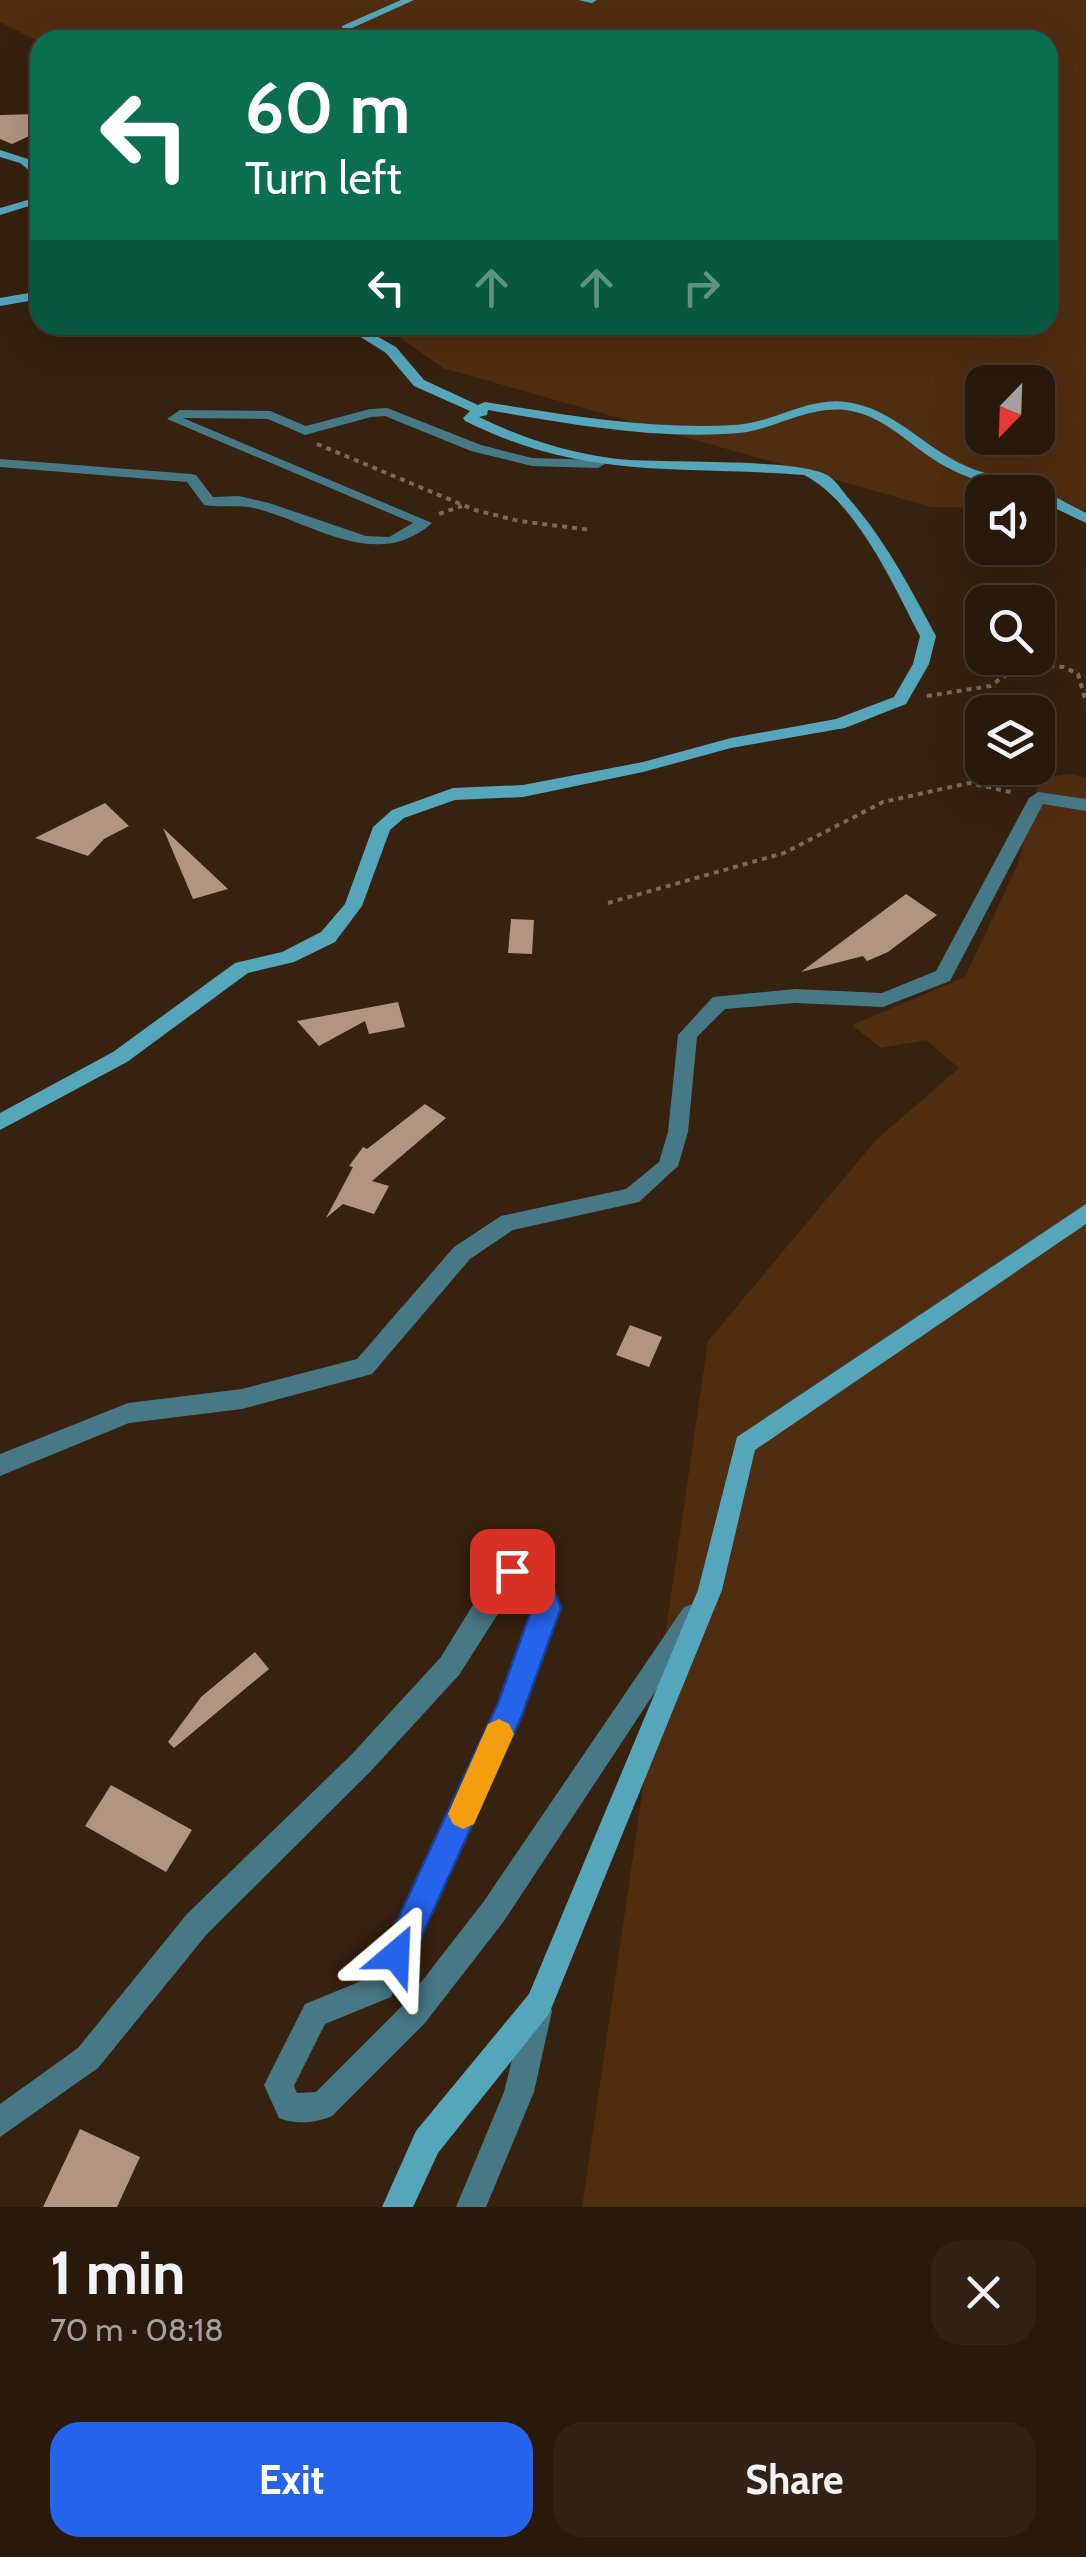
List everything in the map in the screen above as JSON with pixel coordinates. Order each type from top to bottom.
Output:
[{"type":"main road","points":[[345,30],[409,0]]},
{"type":"main road","points":[[583,0],[592,0]]},
{"type":"main road","points":[[0,153],[30,167]]},
{"type":"main road","points":[[0,212],[30,202]]},
{"type":"main road","points":[[0,302],[30,297]]},
{"type":"main road","points":[[365,335],[391,350],[419,383],[482,412]]},
{"type":"main road","points":[[0,1122],[120,1058],[242,968],[287,957],[328,936],[353,906],[382,827],[398,814],[453,794],[522,791],[643,767],[731,743],[839,724],[900,700],[922,664],[928,636],[894,570],[825,480],[807,470],[781,468],[598,464],[500,435],[470,418],[485,406],[682,430],[742,429],[800,410],[844,405],[894,422],[918,446],[977,475]]},
{"type":"main road","points":[[1055,503],[1086,518]]},
{"type":"main road","points":[[396,2207],[427,2142],[539,2004],[710,1590],[746,1444],[1086,1213]]},
{"type":"street","points":[[0,462],[67,466],[138,478],[191,478],[209,502],[240,500],[364,540],[392,541],[425,523],[174,419],[180,414],[270,415],[305,431],[370,412],[387,412],[476,448],[532,462],[598,464]]},
{"type":"street","points":[[0,1465],[128,1413],[242,1399],[364,1368],[462,1253],[508,1222],[632,1196],[668,1166],[678,1132],[688,1035],[720,1002],[795,996],[883,1000],[944,976],[1038,798],[1086,805]]},
{"type":"street","points":[[0,2122],[88,2058],[198,1924],[361,1763],[450,1666],[512,1571],[536,1577],[546,1608],[510,1708],[381,1987],[316,2014],[279,2085],[289,2108],[322,2106],[415,2013],[494,1911],[710,1590]]},
{"type":"street","points":[[472,2207],[519,2092],[539,2004]]},
{"type":"path","points":[[305,431],[321,448],[475,510],[590,530]]},
{"type":"path","points":[[900,700],[992,688],[1010,678],[1022,664],[1064,666],[1078,674],[1086,702]]},
{"type":"path","points":[[608,903],[784,852],[883,802],[969,783],[1038,798]]},
{"type":"shaded area","points":[[0,0],[1086,0],[1086,510],[1055,509],[1055,475],[965,475],[965,508],[931,507],[443,368],[396,335],[1058,335],[1058,30],[30,30],[30,37],[0,22]]},
{"type":"shaded area","points":[[1071,774],[1086,778],[1086,2207],[582,2207],[708,1341],[876,1140],[959,1068],[926,1040],[881,1048],[852,1025],[965,977],[1018,864],[1038,785],[1055,785],[1055,776]]},
{"type":"building","points":[[30,114],[30,136],[12,144],[0,139],[0,115]]},
{"type":"building","points":[[105,803],[129,826],[104,839],[88,856],[35,838]]},
{"type":"building","points":[[163,828],[228,889],[193,899]]},
{"type":"building","points":[[906,894],[937,915],[888,952],[867,961],[863,956],[801,972]]},
{"type":"building","points":[[511,919],[534,920],[532,954],[508,953]]},
{"type":"building","points":[[398,1002],[405,1027],[369,1034],[365,1021],[319,1046],[297,1021]]},
{"type":"building","points":[[425,1104],[446,1118],[372,1181],[389,1186],[374,1214],[343,1204],[326,1218],[353,1167],[349,1166],[363,1147],[367,1149]]},
{"type":"building","points":[[630,1325],[662,1337],[649,1367],[616,1355]]},
{"type":"building","points":[[255,1652],[269,1669],[174,1748],[168,1742],[201,1697]]},
{"type":"building","points":[[111,1785],[192,1830],[166,1872],[85,1826]]},
{"type":"building","points":[[80,2129],[140,2157],[117,2207],[43,2207]]},
{"type":"slow traffic","points":[[463,1814],[499,1734]]},
{"type":"route","points":[[396,1955],[510,1708],[546,1608],[536,1577],[512,1571]]}]
